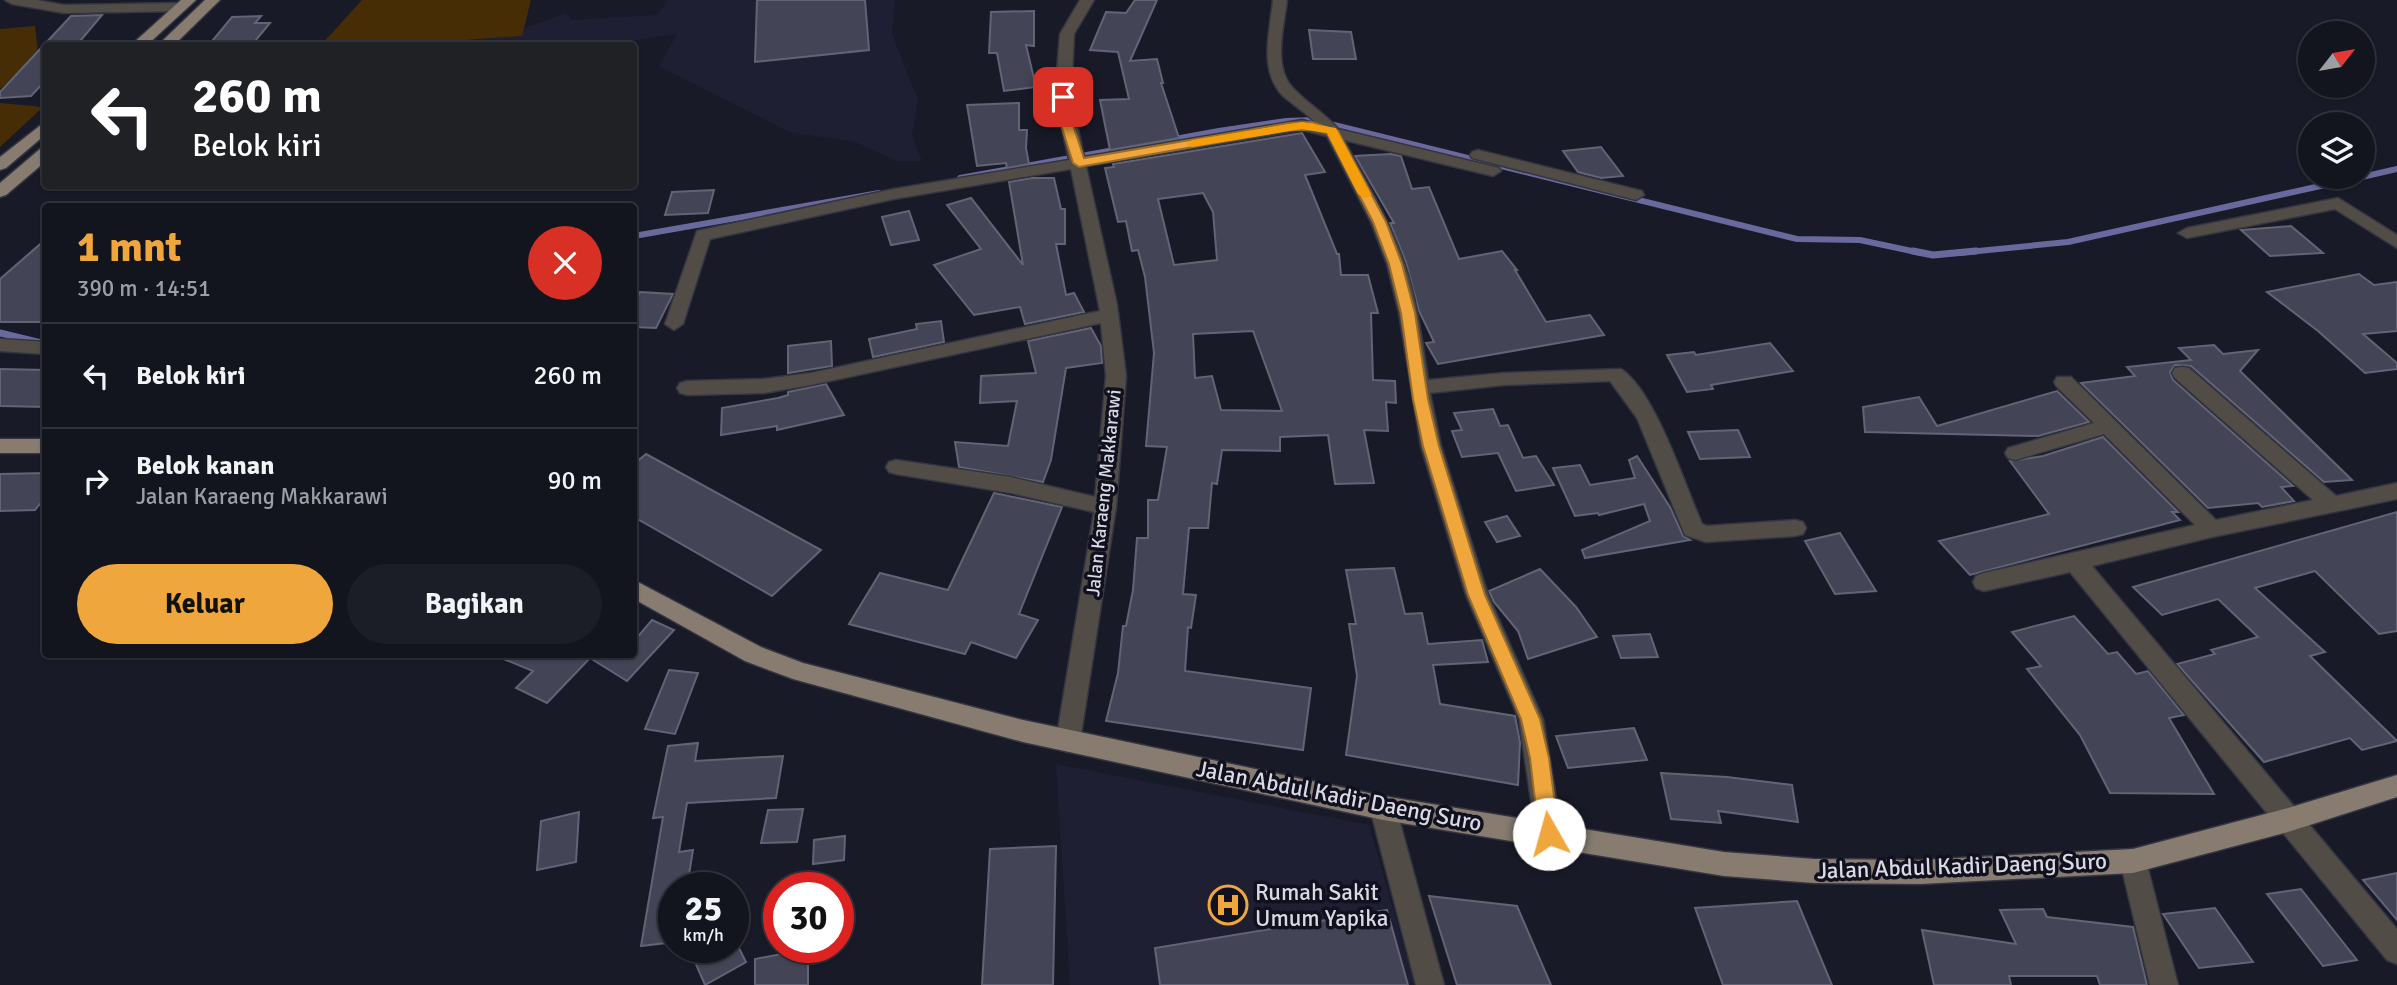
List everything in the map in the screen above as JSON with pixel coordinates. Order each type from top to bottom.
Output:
[{"type":"main road","points":[[168,42],[213,0]]},
{"type":"main road","points":[[141,42],[185,3]]},
{"type":"main road","points":[[0,165],[42,129]]},
{"type":"main road","points":[[0,192],[42,155]]},
{"type":"main road","points":[[0,446],[42,446]]},
{"type":"main road","name":"Jalan Abdul Kadir Daeng Suro","points":[[637,591],[753,654],[801,672],[1068,741],[1383,808],[1711,863],[1814,871],[1920,872],[2133,861],[2288,820],[2397,786]]},
{"type":"street","points":[[17,0],[64,9],[185,3]]},
{"type":"street","name":"Jalan Karaeng Makkarawi","points":[[1068,741],[1105,507],[1116,376],[1109,315],[1063,97],[1065,44],[1071,23],[1087,0]]},
{"type":"street","points":[[1280,0],[1274,56],[1277,76],[1288,92],[1324,122],[1379,222],[1396,264],[1408,313],[1431,446],[1477,595],[1531,719],[1549,834]]},
{"type":"street","points":[[1324,122],[1493,171]]},
{"type":"street","points":[[674,324],[703,235],[797,212],[1078,159],[1289,126],[1312,126],[1324,122],[1636,195]]},
{"type":"street","points":[[2188,233],[2338,203],[2397,243]]},
{"type":"street","points":[[687,388],[764,386],[811,379],[1109,315]]},
{"type":"street","points":[[0,345],[42,348]]},
{"type":"street","points":[[1419,388],[1504,379],[1604,372],[1614,374],[1622,379],[1647,417],[1693,529],[1706,534],[1795,528]]},
{"type":"street","points":[[2182,373],[2330,503]]},
{"type":"street","points":[[2064,382],[2212,529]]},
{"type":"street","points":[[2015,453],[2108,426]]},
{"type":"street","points":[[896,467],[1011,485],[1105,507]]},
{"type":"street","points":[[1984,582],[2330,503],[2397,491]]},
{"type":"street","points":[[2075,562],[2397,950]]},
{"type":"street","points":[[1383,808],[1396,867],[1430,985]]},
{"type":"street","points":[[2133,861],[2164,985]]},
{"type":"shaded area","points":[[362,0],[531,0],[522,36],[439,42],[324,42]]},
{"type":"shaded area","points":[[668,0],[895,0],[892,34],[918,100],[912,136],[922,161],[898,161],[855,142],[790,132],[659,66],[677,34],[622,42],[442,42],[497,38],[566,13],[572,20],[657,15]]},
{"type":"shaded area","points":[[35,26],[38,52],[0,89],[0,29]]},
{"type":"shaded area","points":[[0,103],[42,107],[42,108],[0,147]]},
{"type":"shaded area","name":"Rumah Sakit Umum Yapika","points":[[1056,764],[1369,825],[1415,985],[1070,985]]},
{"type":"building","points":[[757,0],[865,0],[869,50],[755,62]]},
{"type":"building","points":[[1135,0],[1157,0],[1130,61],[1157,59],[1161,83],[1179,138],[1110,150],[1100,100],[1129,99],[1118,52],[1090,50],[1106,12],[1126,13]]},
{"type":"building","points":[[1034,11],[1034,46],[1026,45],[1036,87],[1004,91],[997,53],[989,53],[991,12]]},
{"type":"building","points":[[102,15],[79,42],[47,42],[71,16]]},
{"type":"building","points":[[261,16],[255,23],[270,23],[254,42],[211,42],[232,17]]},
{"type":"building","points":[[1309,30],[1351,32],[1356,59],[1313,59]]},
{"type":"building","points":[[42,47],[42,84],[31,96],[0,98],[0,92]]},
{"type":"building","points":[[1019,103],[1019,130],[1027,130],[1029,164],[1007,168],[1006,163],[977,166],[967,105]]},
{"type":"building","points":[[1302,133],[1325,172],[1305,175],[1339,254],[1341,275],[1368,275],[1378,313],[1371,313],[1373,380],[1395,381],[1396,403],[1386,402],[1388,431],[1364,430],[1374,483],[1335,484],[1328,435],[1280,437],[1280,451],[1222,450],[1217,484],[1212,483],[1208,528],[1189,528],[1183,594],[1196,595],[1191,628],[1188,627],[1185,671],[1311,688],[1303,750],[1106,721],[1118,673],[1123,626],[1126,626],[1133,590],[1137,538],[1148,538],[1148,500],[1158,500],[1167,447],[1146,446],[1154,353],[1145,277],[1138,250],[1132,251],[1126,221],[1118,222],[1105,168],[1114,167],[1113,164]],"holes":[[[1203,193],[1213,212],[1217,260],[1174,265],[1158,199]],[[1253,331],[1282,411],[1221,410],[1212,376],[1195,378],[1193,334]]]},
{"type":"building","points":[[1601,147],[1623,176],[1601,178],[1578,172],[1563,151]]},
{"type":"building","points":[[1355,156],[1401,156],[1412,189],[1429,187],[1459,259],[1502,251],[1517,270],[1546,322],[1590,315],[1604,335],[1438,364],[1426,343],[1434,342],[1419,311],[1406,262],[1390,223],[1394,223]]},
{"type":"building","points":[[1054,178],[1061,209],[1065,209],[1065,244],[1056,244],[1066,295],[1074,293],[1084,312],[1025,324],[1020,307],[974,315],[934,265],[981,249],[947,205],[971,198],[1023,265],[1009,182]]},
{"type":"building","points":[[714,190],[708,213],[665,215],[672,192]]},
{"type":"building","points":[[909,211],[919,240],[891,245],[882,217]]},
{"type":"building","points":[[2291,226],[2323,253],[2270,256],[2241,230]]},
{"type":"building","points":[[42,242],[42,322],[0,322],[0,279]]},
{"type":"building","points":[[2359,274],[2374,285],[2397,282],[2397,331],[2363,334],[2397,363],[2397,369],[2365,373],[2318,331],[2267,292]]},
{"type":"building","points":[[640,292],[673,294],[656,328],[637,327],[637,298]]},
{"type":"building","points":[[941,321],[944,342],[873,357],[869,339],[917,329],[916,324]]},
{"type":"building","points":[[1091,328],[1101,346],[1102,363],[1066,368],[1051,460],[1043,482],[959,467],[955,442],[1008,446],[1017,401],[980,403],[981,376],[1036,373],[1028,341]]},
{"type":"building","points":[[831,341],[832,366],[788,373],[788,346]]},
{"type":"building","points":[[1770,343],[1793,371],[1711,385],[1713,389],[1687,392],[1667,355],[1694,352],[1696,355]]},
{"type":"building","points":[[2214,345],[2223,354],[2258,350],[2240,371],[2352,480],[2324,482],[2191,366],[2175,365],[2170,372],[2173,380],[2293,486],[2281,487],[2294,501],[2262,507],[2258,503],[2208,508],[2081,383],[2135,376],[2127,367],[2191,360],[2179,348]]},
{"type":"building","points":[[0,369],[42,370],[42,407],[0,406]]},
{"type":"building","points":[[826,384],[844,415],[777,430],[777,426],[721,435],[722,408],[778,398],[788,395],[788,392]]},
{"type":"building","points":[[2057,391],[2089,422],[2038,436],[1865,432],[1863,407],[1919,397],[1937,426]]},
{"type":"building","points":[[1493,409],[1500,426],[1508,425],[1523,458],[1536,456],[1554,485],[1516,491],[1498,453],[1462,457],[1452,431],[1462,430],[1454,413]]},
{"type":"building","points":[[1738,430],[1750,457],[1700,459],[1688,432]]},
{"type":"building","points":[[2103,437],[2178,512],[2172,512],[2180,520],[1970,575],[1939,541],[2049,514],[2010,461],[2043,456]]},
{"type":"building","points":[[646,454],[821,550],[772,596],[637,519],[637,462]]},
{"type":"building","points":[[1637,456],[1670,507],[1683,536],[1690,540],[1585,558],[1582,550],[1650,521],[1644,504],[1599,515],[1575,516],[1553,468],[1580,465],[1590,485],[1635,478],[1629,460]]},
{"type":"building","points":[[42,473],[42,501],[35,510],[0,511],[0,474]]},
{"type":"building","points":[[994,493],[1062,507],[1019,614],[1038,620],[1016,658],[971,642],[965,654],[849,624],[880,573],[948,590]]},
{"type":"building","points":[[2397,512],[2397,631],[2379,634],[2315,571],[2255,588],[2325,652],[2310,656],[2397,741],[2362,750],[2350,738],[2264,762],[2177,664],[2215,654],[2211,650],[2258,637],[2218,599],[2162,615],[2133,587]]},
{"type":"building","points":[[1507,516],[1520,536],[1497,542],[1485,522]]},
{"type":"building","points":[[1840,533],[1876,591],[1835,594],[1805,541]]},
{"type":"building","points":[[1394,568],[1405,614],[1422,613],[1428,644],[1482,640],[1488,662],[1433,665],[1440,704],[1515,716],[1520,742],[1518,785],[1346,755],[1357,676],[1349,624],[1356,624],[1346,570]]},
{"type":"building","points":[[1540,569],[1576,607],[1597,637],[1528,659],[1518,631],[1494,602],[1489,591]]},
{"type":"building","points":[[2074,616],[2108,654],[2117,652],[2136,674],[2148,671],[2184,715],[2169,718],[2214,794],[2110,793],[2080,735],[2027,669],[2041,666],[2012,632]]},
{"type":"building","points":[[652,620],[674,630],[627,681],[590,658],[637,658],[637,638]]},
{"type":"building","points":[[1650,634],[1658,657],[1621,658],[1613,636]]},
{"type":"building","points":[[501,658],[590,658],[547,703],[516,688],[533,671]]},
{"type":"building","points":[[669,670],[698,673],[675,734],[645,729]]},
{"type":"building","points":[[1634,728],[1647,760],[1568,768],[1556,736]]},
{"type":"building","points":[[698,743],[695,761],[783,756],[776,798],[687,803],[679,852],[693,850],[689,872],[658,872],[658,944],[641,946],[663,817],[653,818],[668,746]]},
{"type":"building","points":[[1661,773],[1792,785],[1798,822],[1718,811],[1721,823],[1671,819]]},
{"type":"building","points":[[803,809],[797,842],[761,843],[768,810]]},
{"type":"building","points":[[579,812],[576,862],[537,870],[541,821]]},
{"type":"building","points":[[845,836],[844,860],[813,864],[814,840]]},
{"type":"building","points":[[1056,846],[1053,985],[982,985],[990,849]]},
{"type":"building","points":[[2397,873],[2397,920],[2363,880]]},
{"type":"building","points":[[2301,889],[2357,960],[2323,966],[2267,894]]},
{"type":"building","points":[[1429,896],[1517,906],[1551,985],[1457,985]]},
{"type":"building","points":[[1797,901],[1832,985],[1723,985],[1695,908]]},
{"type":"building","points":[[2215,908],[2253,962],[2199,968],[2163,914]]},
{"type":"building","points":[[2043,909],[2047,917],[2133,927],[2147,985],[2100,985],[2097,976],[2009,976],[2011,985],[1934,985],[1922,930],[2016,944],[2000,910]]},
{"type":"building","points":[[1387,910],[1408,985],[1160,985],[1155,948]]},
{"type":"building","points":[[763,957],[763,963],[808,963],[808,985],[755,985],[755,959]]},
{"type":"building","points":[[695,963],[744,963],[705,985]]},
{"type":"waterway","points":[[960,178],[1219,131],[1286,121],[1314,120],[1797,239],[1860,240],[1921,253]]},
{"type":"waterway","points":[[2375,174],[2397,169]]},
{"type":"waterway","points":[[1958,253],[2068,242],[2307,189]]},
{"type":"waterway","points":[[637,235],[879,193]]},
{"type":"waterway","points":[[1913,251],[1933,255],[1976,251]]},
{"type":"waterway","points":[[0,333],[41,343]]},
{"type":"slow traffic","points":[[1192,144],[1302,125],[1332,131],[1364,194]]},
{"type":"place","name":"Rumah Sakit Umum Yapika","points":[[1228,905]]},
{"type":"route","points":[[1063,97],[1068,128],[1079,163],[1289,126],[1312,126],[1332,131],[1379,222],[1396,264],[1408,313],[1431,446],[1477,595],[1531,719],[1549,834]]}]
